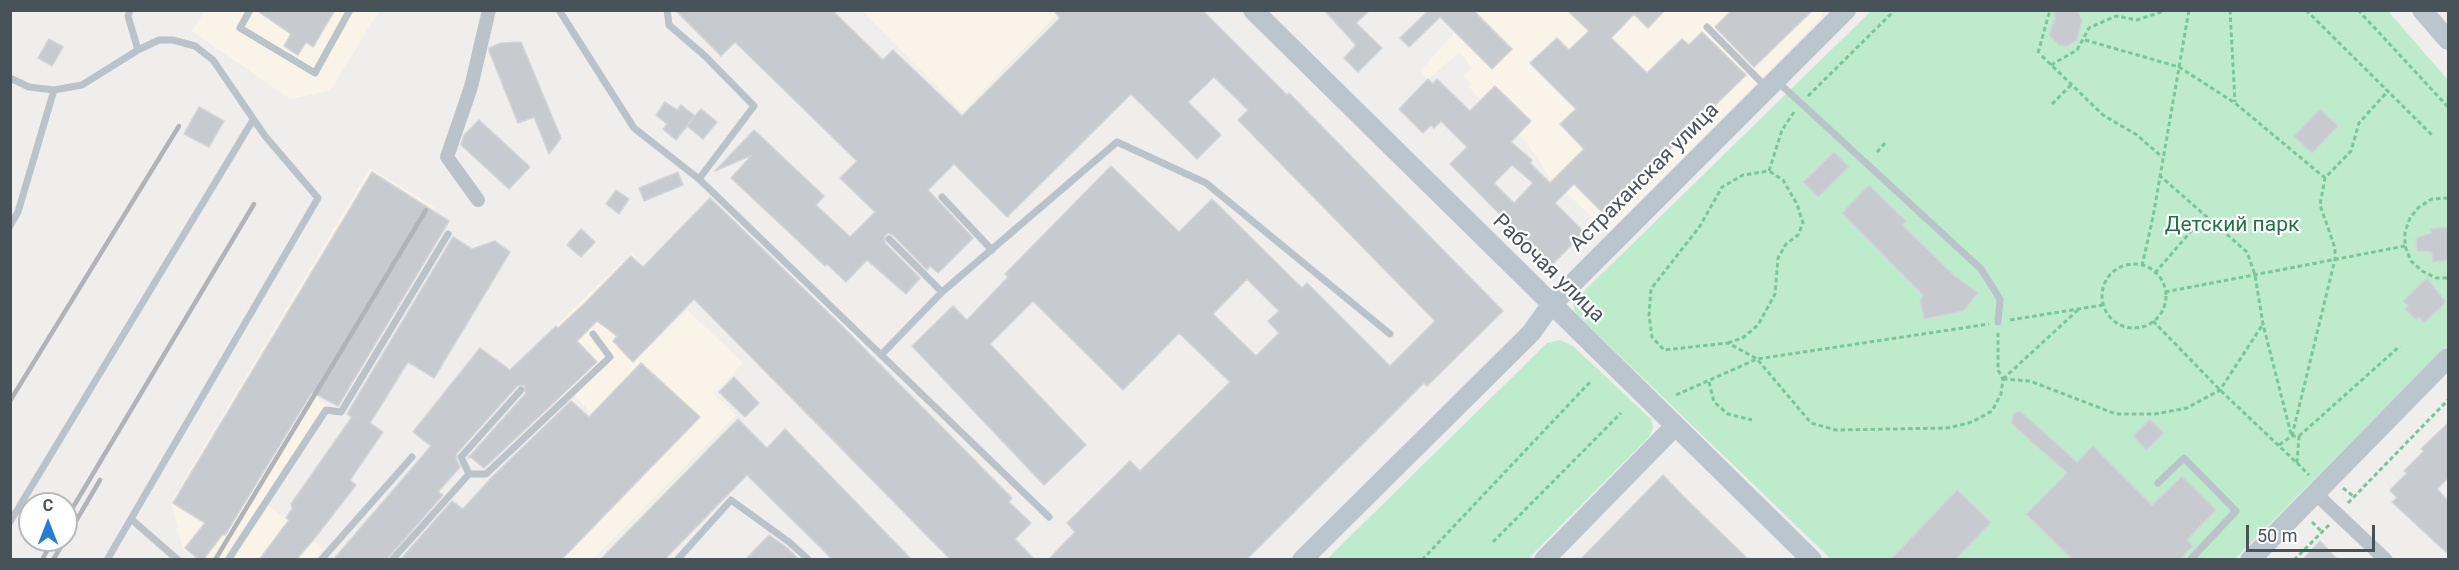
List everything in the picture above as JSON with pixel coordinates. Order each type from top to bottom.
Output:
[{"type":"main road","name":"Рабочая улица","points":[[1253,10],[1812,560]]},
{"type":"main road","points":[[2422,10],[2446,32]]},
{"type":"main road","name":"Астраханская улица","points":[[1302,560],[1532,333],[1551,305],[1772,85],[1840,13]]},
{"type":"main road","points":[[2250,560],[2448,358]]},
{"type":"main road","points":[[1544,560],[1675,426]]},
{"type":"street","points":[[478,200],[447,157],[471,87],[489,10]]},
{"type":"street","points":[[2316,494],[2379,557]]},
{"type":"lane","points":[[130,10],[128,16],[138,50]]},
{"type":"lane","points":[[250,10],[240,28],[315,72],[351,10]]},
{"type":"lane","points":[[559,10],[634,128],[699,179],[1049,517]]},
{"type":"lane","points":[[667,10],[669,25],[754,106],[699,179]]},
{"type":"lane","points":[[1707,27],[1772,85],[1800,104],[1981,268],[2000,299],[1998,322]]},
{"type":"lane","points":[[10,78],[29,87],[54,90],[82,85],[138,50],[159,40],[173,40],[195,46],[213,60],[253,120],[318,198],[107,560]]},
{"type":"lane","points":[[10,226],[18,212],[54,90]]},
{"type":"lane","points":[[10,522],[253,120]]},
{"type":"lane","points":[[881,354],[942,292],[1117,142],[1206,183],[1390,334]]},
{"type":"lane","points":[[942,197],[992,250]]},
{"type":"lane","points":[[228,560],[326,410],[341,412],[448,234]]},
{"type":"lane","points":[[889,239],[942,292]]},
{"type":"lane","points":[[392,560],[469,474],[486,474],[610,357],[593,334]]},
{"type":"lane","points":[[469,474],[461,457],[521,390]]},
{"type":"lane","points":[[321,560],[412,457]]},
{"type":"lane","points":[[2158,483],[2184,458],[2236,511],[2190,560]]},
{"type":"lane","points":[[677,560],[731,500],[789,542],[808,560]]},
{"type":"lane","points":[[131,519],[178,560]]},
{"type":"path","points":[[1769,171],[1782,130],[1800,104],[1895,10]]},
{"type":"path","points":[[2038,53],[2050,10]]},
{"type":"path","points":[[2051,65],[2077,50],[2085,40],[2089,28],[2116,16],[2137,20],[2167,10]]},
{"type":"path","points":[[2142,266],[2189,10]]},
{"type":"path","points":[[2230,10],[2235,103]]},
{"type":"path","points":[[2306,10],[2432,135]]},
{"type":"path","points":[[2358,10],[2448,107]]},
{"type":"path","points":[[2085,40],[2179,67],[2235,103],[2325,178]]},
{"type":"path","points":[[2042,57],[2103,115],[2137,135],[2163,158]]},
{"type":"path","points":[[2052,104],[2071,85]]},
{"type":"path","points":[[2292,436],[2336,259],[2335,248],[2320,205],[2325,178],[2351,151],[2359,123],[2387,92]]},
{"type":"path","points":[[1877,152],[1886,142]]},
{"type":"path","points":[[1769,171],[1783,180],[1797,204],[1803,223],[1798,235],[1786,244],[1778,258],[1775,294],[1758,325],[1744,337],[1728,343],[1680,351],[1664,350],[1652,337],[1648,315],[1651,290],[1700,226],[1722,187],[1743,175],[1769,171]]},
{"type":"path","points":[[2159,175],[2247,252],[2255,274],[2263,324],[2292,436]]},
{"type":"path","points":[[2448,198],[2432,200],[2419,207],[2410,218],[2405,232],[2405,246],[2411,261],[2422,271],[2436,278],[2448,278]]},
{"type":"path","points":[[2156,273],[2205,215]]},
{"type":"path","points":[[2165,292],[2405,246]]},
{"type":"path","points":[[2133,264],[2142,266],[2156,273],[2165,292],[2163,308],[2154,321],[2144,326],[2124,326],[2114,322],[2103,305],[2103,286],[2115,270],[2133,264]]},
{"type":"path","points":[[1676,395],[1757,359],[2103,305]]},
{"type":"path","points":[[2003,379],[2081,308]]},
{"type":"path","points":[[2154,321],[2220,390],[2306,472]]},
{"type":"path","points":[[1728,343],[1757,359],[1811,423],[1836,430],[1948,428],[1972,422],[1992,411],[2001,394],[2003,379],[1998,370],[1998,322]]},
{"type":"path","points":[[2003,379],[2030,381],[2116,414],[2155,414],[2187,408],[2220,390],[2263,324]]},
{"type":"path","points":[[2279,445],[2292,436],[2299,436],[2400,346]]},
{"type":"path","points":[[1422,560],[1590,382]]},
{"type":"path","points":[[1709,382],[1714,402],[1728,414],[1752,420]]},
{"type":"path","points":[[2345,507],[2448,400]]},
{"type":"path","points":[[1493,542],[1621,413]]},
{"type":"path","points":[[2297,463],[2299,436]]},
{"type":"path","points":[[2340,486],[2354,496]]},
{"type":"path","points":[[2307,516],[2322,532]]},
{"type":"path","points":[[2294,560],[2331,522]]},
{"type":"shaded area","points":[[205,11],[379,11],[330,91],[290,99],[192,31]]},
{"type":"shaded area","points":[[862,11],[1060,11],[962,112]]},
{"type":"shaded area","points":[[1433,11],[1823,11],[1822,17],[1608,233],[1547,174],[1538,158],[1519,134],[1478,103],[1481,100],[1469,87],[1471,83],[1464,76],[1472,68],[1460,52],[1428,79],[1420,71],[1455,32]]},
{"type":"shaded area","points":[[370,168],[434,207],[317,398],[330,408],[268,505],[324,549],[314,559],[198,559],[183,550],[171,502]]},
{"type":"shaded area","points":[[632,253],[646,269],[607,310],[652,345],[687,310],[743,363],[714,393],[736,415],[593,559],[445,560],[591,413],[570,391],[562,397],[523,357]]},
{"type":"green space","name":"Детский парк","points":[[1871,11],[2388,11],[2448,80],[2448,345],[2235,559],[1831,559],[1591,328],[1575,312],[1573,305],[1580,295]]},
{"type":"green space","points":[[1560,340],[1573,346],[1651,419],[1653,428],[1649,437],[1528,559],[1327,559],[1547,343]]},
{"type":"building","points":[[256,10],[335,10],[313,47],[306,42],[298,55],[284,46],[291,34]]},
{"type":"building","points":[[675,10],[832,10],[883,60],[893,50],[962,116],[1060,18],[1053,10],[1202,10],[1287,95],[1289,93],[1503,311],[1427,386],[1424,383],[1246,560],[1048,560],[1075,532],[1067,523],[1130,461],[1140,471],[1230,382],[1179,333],[1123,390],[1033,301],[990,344],[1086,445],[1044,485],[912,346],[953,306],[967,320],[1008,277],[1005,274],[1111,166],[1179,232],[1212,199],[1302,288],[1307,283],[1390,366],[1435,321],[1238,120],[1248,110],[1214,77],[1188,102],[1221,135],[1197,159],[1131,94],[1007,217],[954,164],[928,190],[973,238],[938,273],[930,266],[927,270],[893,235],[888,233],[884,237],[885,243],[920,278],[906,294],[867,260],[846,282],[827,264],[825,266],[731,178],[752,155],[715,171],[754,130],[824,196],[816,205],[850,237],[875,212],[840,178],[857,161],[735,42],[721,56]],"holes":[[[1247,279],[1279,311],[1268,321],[1279,333],[1256,356],[1213,314]]]},
{"type":"building","points":[[1324,10],[1370,10],[1356,23],[1382,48],[1358,72],[1344,58],[1356,45]]},
{"type":"building","points":[[1429,10],[1473,10],[1512,49],[1492,69],[1440,17],[1409,47],[1400,38]]},
{"type":"building","points":[[1567,10],[1665,10],[1648,28],[1634,14],[1611,38],[1647,73],[1682,39],[1689,45],[1702,32],[1746,75],[1604,214],[1574,184],[1555,203],[1584,232],[1551,266],[1450,164],[1467,147],[1441,121],[1434,128],[1431,125],[1423,133],[1399,109],[1428,79],[1433,84],[1437,79],[1470,111],[1495,86],[1531,121],[1511,142],[1532,160],[1530,163],[1550,183],[1584,149],[1560,124],[1576,109],[1530,63],[1557,38],[1569,50],[1589,31]],"holes":[[[1512,165],[1533,183],[1514,203],[1494,183]]]},
{"type":"building","points":[[1732,10],[1813,10],[1754,67],[1715,27]]},
{"type":"building","points":[[2055,10],[2077,10],[2082,20],[2077,40],[2067,46],[2059,45],[2049,35],[2055,19]]},
{"type":"building","points":[[49,39],[63,47],[52,66],[38,58]]},
{"type":"building","points":[[521,42],[561,138],[549,154],[534,117],[518,123],[489,51],[489,48],[501,43]]},
{"type":"building","points":[[665,102],[677,110],[681,105],[695,116],[701,109],[717,122],[703,139],[687,126],[694,117],[676,140],[663,129],[667,124],[656,115]]},
{"type":"building","points":[[199,107],[224,121],[209,147],[184,134]]},
{"type":"building","points":[[2320,109],[2338,126],[2312,153],[2294,136]]},
{"type":"building","points":[[479,120],[530,167],[509,189],[461,145],[464,135]]},
{"type":"building","points":[[1834,152],[1849,167],[1818,197],[1803,182]]},
{"type":"building","points":[[372,172],[449,221],[338,406],[312,392],[225,535],[223,534],[203,560],[199,560],[185,548],[205,523],[173,503]]},
{"type":"building","points":[[678,172],[683,185],[644,201],[639,188]]},
{"type":"building","points":[[1869,185],[1906,221],[1902,225],[1955,276],[1978,293],[1963,311],[1924,319],[1920,301],[1923,295],[1842,213]]},
{"type":"building","points":[[616,190],[629,199],[619,214],[606,204]]},
{"type":"building","points":[[710,198],[842,326],[1012,498],[1009,502],[1031,523],[1015,539],[1035,560],[951,560],[694,299],[633,362],[613,341],[617,336],[597,321],[577,341],[597,362],[484,468],[469,456],[526,393],[524,385],[517,386],[457,453],[456,459],[460,467],[438,492],[443,495],[386,560],[333,560],[431,446],[413,432],[480,348],[510,370],[556,326],[558,328],[585,303],[631,256],[643,267]]},
{"type":"building","points":[[2448,227],[2448,260],[2433,262],[2432,252],[2417,251],[2416,238],[2431,233],[2430,229]]},
{"type":"building","points":[[581,229],[595,242],[581,257],[567,245]]},
{"type":"building","points":[[453,237],[472,249],[495,241],[510,252],[434,378],[408,362],[370,423],[383,432],[350,480],[356,485],[314,539],[296,560],[259,560],[289,520],[286,518],[292,509],[291,504],[352,417],[347,414]]},
{"type":"building","points":[[2427,278],[2446,302],[2424,323],[2419,317],[2416,320],[2405,309],[2408,306],[2403,301]]},
{"type":"building","points":[[641,363],[700,417],[561,560],[400,560],[452,501],[463,509],[493,476],[571,401],[589,417]]},
{"type":"building","points":[[734,377],[759,403],[745,417],[719,392]]},
{"type":"building","points":[[2020,411],[2077,462],[2093,446],[2152,505],[2182,476],[2216,510],[2187,540],[2193,546],[2179,560],[2073,560],[2026,514],[2067,473],[2012,424],[2013,414]]},
{"type":"building","points":[[738,419],[767,448],[785,429],[912,560],[833,560],[747,475],[664,560],[600,560]]},
{"type":"building","points":[[2150,419],[2164,433],[2146,450],[2133,436]]},
{"type":"building","points":[[2448,423],[2448,478],[2437,489],[2448,501],[2448,554],[2392,502],[2397,498],[2390,490],[2407,473],[2404,471],[2424,451],[2421,449]]},
{"type":"building","points":[[1663,475],[1686,499],[1749,560],[1580,560]]},
{"type":"building","points":[[1957,490],[1991,522],[1955,560],[1890,560]]},
{"type":"building","points":[[769,535],[785,546],[800,560],[745,560]]},
{"type":"building","points":[[2320,541],[2338,560],[2302,560]]},
{"type":"railway","points":[[10,401],[179,126]]},
{"type":"railway","points":[[78,499],[254,204]]},
{"type":"railway","points":[[215,560],[426,210]]},
{"type":"railway","points":[[78,518],[100,480]]},
{"type":"railway","points":[[42,560],[46,552]]},
{"type":"railway","points":[[53,560],[58,552]]}]
